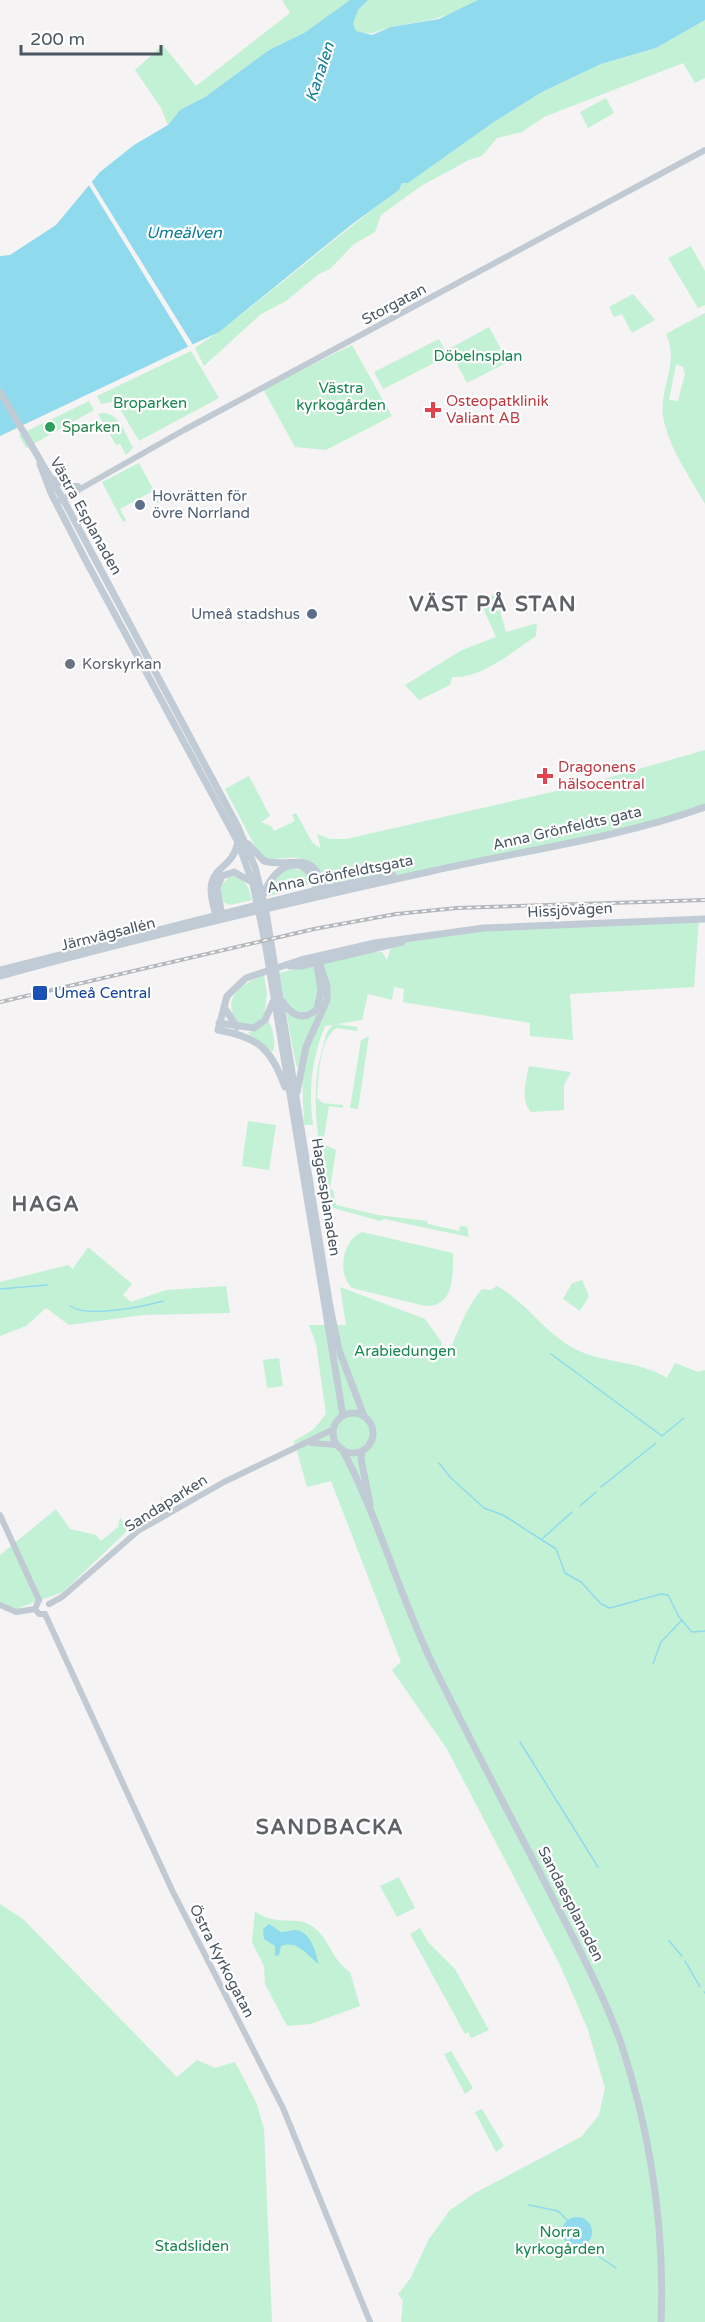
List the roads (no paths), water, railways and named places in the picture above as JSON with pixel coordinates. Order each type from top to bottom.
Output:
[{"type":"main road","points":[[0,392],[38,458]]},
{"type":"main road","name":"Västra Esplanaden","points":[[38,458],[51,478],[58,499],[75,522],[240,839],[261,894]]},
{"type":"main road","name":"Västra Esplanaden","points":[[38,458],[240,839],[253,884],[261,894]]},
{"type":"main road","name":"Anna Grönfeldts gata","points":[[435,870],[512,856],[666,819],[705,807]]},
{"type":"main road","points":[[219,917],[212,884],[217,874],[233,859],[240,839],[264,861],[296,861],[310,865],[320,876],[321,892]]},
{"type":"main road","points":[[261,894],[276,872],[294,865],[303,867],[312,874],[321,892]]},
{"type":"main road","name":"Anna Grönfeldtsgata","points":[[219,917],[376,878],[435,870]]},
{"type":"main road","points":[[219,917],[217,888],[222,876],[237,873],[253,884]]},
{"type":"main road","name":"Hagaesplanaden","points":[[261,894],[343,1416]]},
{"type":"main road","name":"Järnvägsallén","points":[[0,970],[219,917]]},
{"type":"main road","name":"Järnvägsallén","points":[[0,976],[219,917]]},
{"type":"main road","name":"Hissjövägen","points":[[218,1027],[223,1006],[230,992],[241,981],[286,966],[392,939],[484,928],[703,919]]},
{"type":"main road","points":[[218,1027],[250,1029],[259,1026],[267,1018],[277,1000],[294,1014],[310,1015],[317,1009],[321,999],[317,959]]},
{"type":"main road","points":[[294,1102],[306,1047],[327,1000],[317,959]]},
{"type":"main road","name":"Hissjövägen","points":[[286,966],[301,966],[317,959]]},
{"type":"main road","points":[[301,966],[318,976]]},
{"type":"main road","points":[[223,1006],[225,1014],[237,1027]]},
{"type":"main road","points":[[218,1027],[244,1035],[261,1045],[278,1067],[294,1102]]},
{"type":"main road","name":"Hagaesplanaden","points":[[294,1102],[339,1350],[364,1416]]},
{"type":"main road","points":[[353,1413],[364,1416],[370,1422],[373,1433],[370,1444],[362,1451],[351,1453],[340,1447],[334,1429],[343,1416],[353,1413]]},
{"type":"main road","name":"Sandaesplanaden","points":[[340,1447],[374,1521],[423,1646],[584,1957],[620,2043],[651,2151],[662,2246],[661,2322]]},
{"type":"main road","name":"Sandaesplanaden","points":[[362,1451],[361,1459],[374,1521]]},
{"type":"street","name":"Storgatan","points":[[58,499],[705,150]]},
{"type":"street","points":[[51,478],[65,486],[78,486]]},
{"type":"street","name":"Storgatan","points":[[58,499],[94,479]]},
{"type":"street","name":"Sandaparken","points":[[49,1604],[62,1597],[138,1531],[224,1482],[334,1429]]},
{"type":"street","name":"Sandaparken","points":[[309,1443],[340,1447]]},
{"type":"street","points":[[0,1515],[39,1600],[35,1609]]},
{"type":"street","points":[[35,1609],[39,1614],[45,1614],[49,1604],[44,1600],[39,1600]]},
{"type":"street","points":[[0,1605],[16,1612],[35,1609]]},
{"type":"street","name":"Östra Kyrkogatan","points":[[45,1614],[172,1890],[278,2097],[370,2322]]},
{"type":"water","name":"Umeälven","points":[[350,0],[368,0],[358,10],[353,24],[356,31],[372,35],[391,27],[439,19],[478,0],[705,0],[705,20],[656,48],[601,64],[542,92],[494,122],[408,183],[402,183],[399,190],[351,225],[219,332],[0,436],[0,256],[10,255],[56,225],[100,172],[134,145],[168,125],[180,110],[205,97],[269,50],[304,33]]},
{"type":"water","points":[[269,1924],[281,1932],[296,1930],[306,1935],[310,1939],[319,1964],[293,1945],[281,1946],[279,1955],[275,1956],[275,1946],[264,1939],[263,1929]]},
{"type":"water","points":[[577,2217],[587,2222],[592,2232],[587,2242],[577,2247],[567,2242],[562,2232],[567,2222]]},
{"type":"waterway","points":[[0,1289],[47,1285]]},
{"type":"waterway","points":[[70,1306],[89,1311],[102,1311],[163,1301]]},
{"type":"waterway","points":[[551,1354],[662,1436],[684,1418]]},
{"type":"waterway","points":[[601,1487],[656,1443]]},
{"type":"waterway","points":[[439,1463],[450,1477],[484,1508],[503,1515],[556,1549],[565,1573],[581,1582],[601,1604],[610,1608],[661,1594],[668,1595],[679,1617],[692,1632],[705,1631]]},
{"type":"waterway","points":[[580,1506],[596,1492]]},
{"type":"waterway","points":[[542,1539],[572,1512]]},
{"type":"waterway","points":[[653,1664],[661,1642],[682,1620]]},
{"type":"waterway","points":[[520,1742],[598,1867]]},
{"type":"waterway","points":[[669,1941],[682,1956]]},
{"type":"waterway","points":[[685,1961],[700,1987]]},
{"type":"waterway","points":[[529,2205],[558,2211],[568,2221]]},
{"type":"waterway","points":[[586,2244],[592,2252],[616,2268]]},
{"type":"railway","points":[[0,1002],[314,929],[396,914],[457,908],[705,900]]},
{"type":"place","name":"Osteopatklinik Valiant AB","points":[[433,410]]},
{"type":"place","name":"Sparken","points":[[50,427]]},
{"type":"place","name":"Hovrätten för övre Norrland","points":[[140,505]]},
{"type":"place","name":"Umeå stadshus","points":[[312,614]]},
{"type":"place","name":"Korskyrkan","points":[[70,664]]},
{"type":"place","name":"Dragonens hälsocentral","points":[[545,776]]},
{"type":"place","name":"Umeå Central","points":[[40,993]]},
{"type":"district","name":"VÄST PÅ STAN","points":[[493,604]]},
{"type":"district","name":"HAGA","points":[[46,1204]]},
{"type":"district","name":"SANDBACKA","points":[[330,1827]]},
{"type":"water label","name":"Kanalen","points":[[320,72]]},
{"type":"park label","name":"Döbelnsplan","points":[[478,356]]},
{"type":"park label","name":"Västra kyrkogården","points":[[341,396]]},
{"type":"park label","name":"Broparken","points":[[150,403]]},
{"type":"park label","name":"Arabiedungen","points":[[405,1351]]},
{"type":"park label","name":"Norra kyrkogården","points":[[560,2240]]},
{"type":"park label","name":"Stadsliden","points":[[192,2246]]}]
